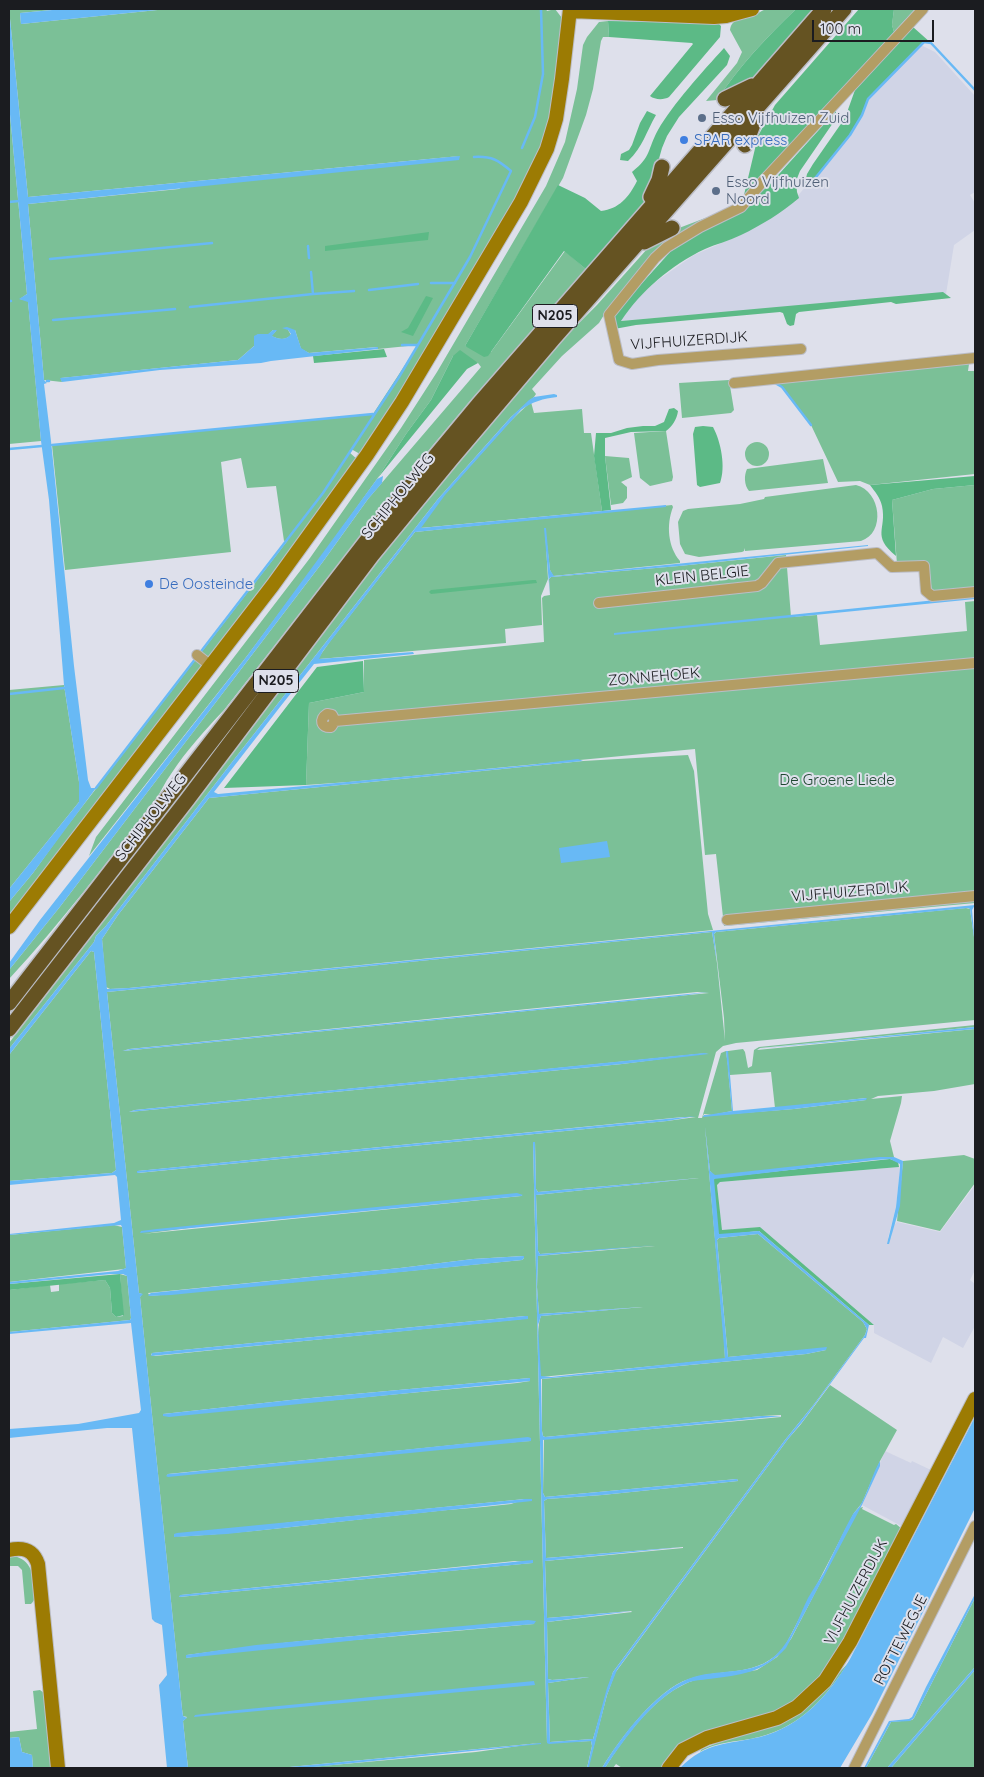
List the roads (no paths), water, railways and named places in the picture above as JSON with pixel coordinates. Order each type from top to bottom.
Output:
[{"type":"highway","name":"SCHIPHOLWEG","points":[[9,1003],[389,512],[450,437],[824,9]]},
{"type":"highway","name":"SCHIPHOLWEG","points":[[9,1029],[187,800],[372,555],[546,347],[844,9]]},
{"type":"highway","points":[[725,99],[760,82]]},
{"type":"highway","points":[[745,146],[762,104]]},
{"type":"highway","points":[[632,228],[655,192],[662,167]]},
{"type":"highway","points":[[636,246],[672,228]]},
{"type":"highway","name":"N205","points":[[9,985],[61,936]]},
{"type":"main road","points":[[9,927],[209,664],[273,585],[377,440],[406,395],[521,202],[547,149],[556,119],[570,10],[714,18],[752,9]]},
{"type":"main road","name":"VIJFHUIZERDIJK","points":[[669,1768],[683,1750],[708,1738],[777,1718],[797,1707],[825,1681],[850,1642],[975,1399]]},
{"type":"main road","points":[[38,1576],[58,1768]]},
{"type":"street","name":"VIJFHUIZERDIJK","points":[[801,349],[658,360],[632,364],[619,360],[609,315],[655,258],[667,247],[741,207],[923,9]]},
{"type":"street","points":[[734,383],[975,358]]},
{"type":"street","name":"KLEIN BELGIE","points":[[599,603],[757,586],[762,583],[778,563],[877,553],[892,567],[924,566],[926,592],[932,596],[975,592]]},
{"type":"street","points":[[197,655],[209,664]]},
{"type":"street","name":"ZONNEHOEK","points":[[336,721],[975,663]]},
{"type":"street","name":"VIJFHUIZERDIJK","points":[[727,920],[975,896]]},
{"type":"street","name":"ROTTEWEGJE","points":[[854,1768],[975,1526]]},
{"type":"water","points":[[9,9],[28,197],[460,156],[459,160],[28,204],[44,380],[47,383],[44,384],[74,666],[88,780],[91,788],[96,788],[9,902],[9,889],[79,802],[79,782],[64,685],[49,500],[41,441],[28,302],[19,299],[27,294],[9,104]]},
{"type":"water","points":[[63,9],[167,9],[21,24],[20,13]]},
{"type":"water","points":[[287,327],[295,330],[301,348],[309,353],[378,347],[378,349],[261,363],[160,370],[62,382],[60,378],[238,360],[254,346],[254,336],[268,334],[273,330],[277,330],[272,336],[279,339],[284,338],[291,334],[288,330],[282,328]]},
{"type":"water","points":[[554,394],[557,397],[538,401],[521,410],[445,495],[421,528],[666,505],[666,507],[415,532],[323,651],[319,659],[413,652],[414,654],[314,664],[214,792],[218,794],[578,759],[583,761],[209,798],[118,915],[102,939],[107,989],[975,905],[972,910],[975,944],[970,909],[968,908],[716,932],[714,934],[717,962],[712,932],[107,992],[139,1293],[143,1294],[140,1297],[182,1709],[183,1716],[187,1718],[183,1721],[188,1768],[167,1768],[159,1685],[167,1675],[162,1625],[152,1619],[132,1428],[107,1428],[9,1438],[9,1429],[78,1424],[139,1413],[141,1410],[131,1323],[9,1334],[9,1332],[130,1320],[131,1318],[127,1276],[123,1274],[9,1284],[9,1282],[118,1271],[126,1268],[121,1225],[9,1235],[114,1223],[121,1220],[117,1177],[115,1175],[9,1185],[9,1181],[112,1173],[116,1170],[94,952],[91,951],[9,1055],[9,1049],[438,499],[511,417],[529,400],[534,397]]},
{"type":"water","points":[[383,476],[382,483],[368,499],[322,563],[59,908],[9,970],[9,963],[40,920],[247,656],[377,479]]},
{"type":"water","points":[[544,528],[546,528],[550,570],[554,576],[868,546],[679,566],[551,577],[549,579],[550,595]]},
{"type":"water","points":[[975,596],[975,599],[614,635],[614,633]]},
{"type":"water","points":[[607,841],[610,857],[561,863],[559,848]]},
{"type":"water","points":[[709,992],[680,996],[122,1051],[130,1049]]},
{"type":"water","points":[[975,1027],[975,1029],[755,1049]]},
{"type":"water","points":[[726,1051],[728,1051],[733,1111],[867,1098],[866,1100],[794,1109],[703,1117],[704,1115],[732,1111]]},
{"type":"water","points":[[709,1054],[129,1112],[135,1110]]},
{"type":"water","points":[[696,1116],[667,1121],[137,1173],[137,1171]]},
{"type":"water","points":[[705,1126],[710,1171],[715,1175],[879,1157],[894,1157],[903,1161],[900,1206],[889,1244],[887,1244],[896,1207],[900,1168],[900,1164],[890,1159],[714,1179],[719,1234],[759,1231],[869,1325],[866,1338],[864,1338],[788,1439],[617,1670],[607,1695],[589,1767],[587,1768],[592,1746],[591,1741],[547,1743],[533,1142],[535,1142],[536,1189],[538,1192],[699,1178],[536,1195],[538,1251],[540,1254],[655,1245],[538,1256],[537,1287],[539,1314],[643,1307],[541,1316],[538,1325],[541,1376],[551,1377],[725,1358]],"holes":[[[758,1234],[863,1322],[867,1329],[865,1335],[613,1672],[593,1739],[550,1742],[548,1683],[590,1677],[548,1679],[547,1622],[632,1611],[547,1618],[545,1561],[683,1547],[546,1558],[544,1501],[547,1499],[738,1481],[737,1479],[545,1497],[543,1493],[543,1440],[782,1416],[762,1416],[545,1437],[542,1431],[541,1379],[806,1354],[826,1350],[827,1347],[728,1357],[717,1240],[719,1238]]]},
{"type":"water","points":[[517,1193],[523,1195],[140,1233],[141,1231],[157,1229]]},
{"type":"water","points":[[524,1256],[522,1260],[171,1295],[148,1295],[151,1293],[473,1259]]},
{"type":"water","points":[[528,1316],[528,1319],[151,1356],[152,1353]]},
{"type":"water","points":[[530,1378],[530,1381],[169,1417],[163,1416],[163,1414],[300,1399]]},
{"type":"water","points":[[975,1417],[975,1508],[872,1714],[840,1768],[680,1768],[690,1759],[708,1748],[775,1732],[801,1717],[823,1697],[850,1659]]},
{"type":"water","points":[[531,1438],[531,1441],[166,1476],[168,1474]]},
{"type":"water","points":[[880,1461],[880,1466],[862,1505],[786,1648],[769,1663],[760,1668],[731,1676],[692,1681],[675,1690],[651,1709],[621,1744],[605,1768],[602,1768],[628,1730],[651,1705],[675,1686],[699,1675],[757,1666],[777,1654],[791,1634],[849,1521],[861,1504]]},
{"type":"water","points":[[532,1499],[532,1501],[227,1534],[174,1537],[174,1534],[177,1533]]},
{"type":"water","points":[[533,1560],[533,1563],[179,1597],[180,1595]]},
{"type":"water","points":[[975,1594],[975,1598],[914,1718],[910,1721],[891,1722],[866,1768],[864,1768],[889,1721],[912,1717]]},
{"type":"water","points":[[528,1620],[536,1621],[534,1624],[415,1634],[186,1658],[186,1655],[256,1645]]},
{"type":"water","points":[[975,1667],[975,1670],[891,1768],[887,1768]]},
{"type":"water","points":[[534,1681],[535,1685],[194,1717],[195,1715],[238,1710]]},
{"type":"water","points":[[19,1737],[22,1752],[32,1755],[33,1768],[9,1768],[9,1738]]},
{"type":"water","points":[[541,1743],[304,1768],[279,1768]]},
{"type":"waterway","points":[[522,148],[535,117],[543,74],[541,9]]},
{"type":"waterway","points":[[808,187],[850,135],[862,115],[868,99],[924,42],[931,43],[975,90]]},
{"type":"waterway","points":[[199,654],[323,493],[399,377],[470,257],[511,171],[494,160],[486,157],[474,157]]},
{"type":"waterway","points":[[9,202],[19,201]]},
{"type":"waterway","points":[[50,259],[212,243]]},
{"type":"waterway","points":[[308,246],[309,258]]},
{"type":"waterway","points":[[311,272],[313,294],[354,291]]},
{"type":"waterway","points":[[431,283],[455,283]]},
{"type":"waterway","points":[[369,290],[418,284]]},
{"type":"waterway","points":[[190,307],[313,294]]},
{"type":"waterway","points":[[53,320],[175,309]]},
{"type":"waterway","points":[[402,345],[417,345]]},
{"type":"waterway","points":[[775,383],[782,387],[811,425]]},
{"type":"waterway","points":[[52,445],[373,414]]},
{"type":"waterway","points":[[9,449],[42,446]]},
{"type":"waterway","points":[[96,788],[196,658]]},
{"type":"waterway","points":[[9,694],[64,688]]},
{"type":"place","name":"Esso Vijfhuizen Zuid","points":[[702,118]]},
{"type":"place","name":"SPAR express","points":[[684,140]]},
{"type":"place","name":"Esso Vijfhuizen Noord","points":[[716,191]]},
{"type":"place","name":"De Oosteinde","points":[[149,584]]},
{"type":"park label","name":"De Groene Liede","points":[[837,780]]}]
